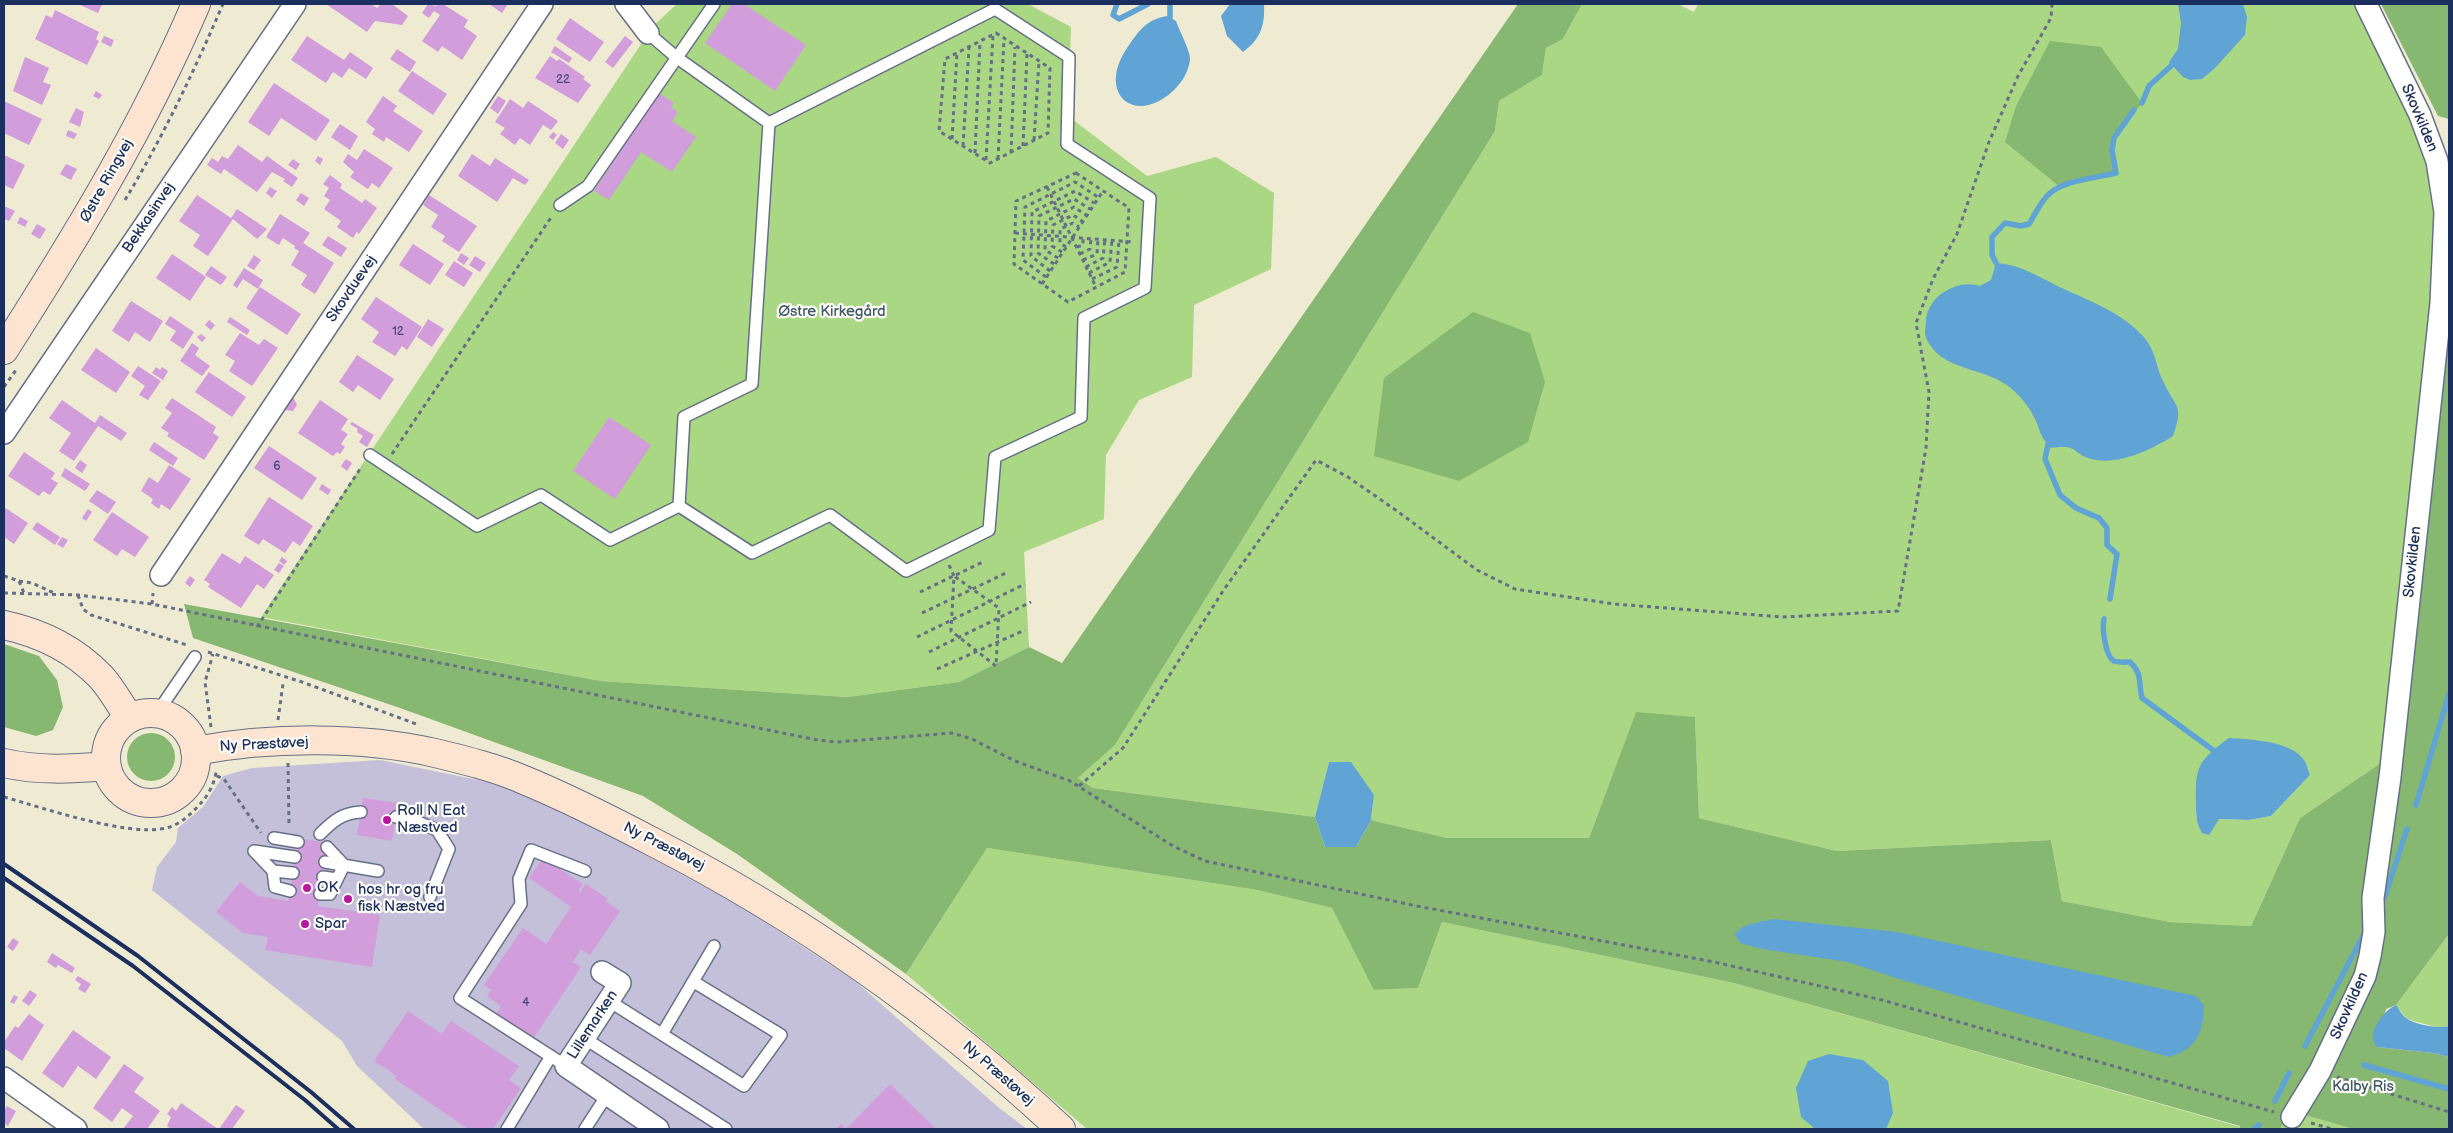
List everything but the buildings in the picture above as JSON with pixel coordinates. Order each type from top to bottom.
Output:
[{"type":"street","name":"Østre Ringvej","points":[[4,350],[110,180],[170,64],[196,4]]},
{"type":"street","name":"Bekkasinvej","points":[[4,433],[295,4]]},
{"type":"street","name":"Skovduevej","points":[[162,575],[542,4]]},
{"type":"street","points":[[626,4],[648,33]]},
{"type":"street","name":"Skovkilden","points":[[2292,1117],[2320,1071],[2365,976],[2370,956],[2374,932],[2374,898],[2390,777],[2441,303],[2445,212],[2437,161],[2420,115],[2366,4]]},
{"type":"street","points":[[4,625],[29,630],[78,657],[101,678],[130,718]]},
{"type":"street","points":[[157,713],[171,718],[182,726],[191,738],[195,751],[195,765],[192,778],[184,789],[173,797],[160,802],[146,803],[132,799],[120,791],[111,780],[106,766],[106,752],[110,738],[118,727],[130,718],[143,714],[157,713]]},
{"type":"street","name":"Ny Præstøvej","points":[[195,751],[283,731],[434,753],[522,779],[607,818],[723,878],[850,960],[953,1034],[1059,1128]]},
{"type":"street","points":[[4,763],[23,768],[61,770],[106,766]]},
{"type":"street","name":"Lillemarken","points":[[602,972],[620,984],[584,1038],[559,1061],[658,1129]]},
{"type":"street","points":[[4,1078],[76,1129]]},
{"type":"lane","points":[[560,205],[588,186],[714,4]]},
{"type":"lane","points":[[679,506],[752,554],[830,515],[906,571],[989,530],[995,457],[1080,417],[1084,318],[1145,288],[1150,198],[1067,144],[1069,57],[995,9],[768,123]]},
{"type":"lane","points":[[648,33],[676,57],[768,123]]},
{"type":"lane","points":[[679,506],[684,418],[752,384],[768,123]]},
{"type":"lane","points":[[370,455],[477,526],[541,494],[610,540],[679,506]]},
{"type":"lane","points":[[157,713],[195,657]]},
{"type":"lane","points":[[320,834],[338,817],[349,812],[361,812]]},
{"type":"lane","points":[[396,817],[416,821],[438,830],[449,849],[430,897]]},
{"type":"lane","points":[[274,838],[298,842]]},
{"type":"lane","points":[[327,847],[344,865]]},
{"type":"lane","points":[[507,1129],[559,1061],[460,998],[522,904],[519,879],[531,850],[585,871]]},
{"type":"lane","points":[[293,873],[273,870],[254,851],[295,857]]},
{"type":"lane","points":[[325,862],[378,870]]},
{"type":"lane","points":[[320,894],[330,894],[344,865]]},
{"type":"lane","points":[[273,870],[275,887],[290,891]]},
{"type":"lane","points":[[323,877],[337,879]]},
{"type":"lane","points":[[662,1034],[714,946]]},
{"type":"lane","points":[[609,1001],[744,1086],[781,1035],[694,982]]},
{"type":"lane","points":[[584,1038],[726,1129]]},
{"type":"lane","points":[[586,1129],[608,1095]]},
{"type":"path","points":[[1079,786],[1124,748],[1223,591],[1316,460],[1348,477],[1476,570],[1515,589],[1614,604],[1774,616],[1898,611],[1926,448],[1929,392],[1916,323],[1933,279],[1958,234],[1989,142],[2018,76],[2052,18],[2052,4]]},
{"type":"path","points":[[996,33],[1050,68],[1048,133],[990,163],[939,131],[945,59],[993,35],[996,33]]},
{"type":"path","points":[[986,160],[993,35]]},
{"type":"path","points":[[998,159],[1004,39]]},
{"type":"path","points":[[975,154],[980,41]]},
{"type":"path","points":[[1011,153],[1015,46]]},
{"type":"path","points":[[963,146],[969,47]]},
{"type":"path","points":[[952,139],[957,53]]},
{"type":"path","points":[[1023,146],[1027,53]]},
{"type":"path","points":[[1034,141],[1039,61]]},
{"type":"path","points":[[1076,173],[1129,208],[1125,272],[1068,302],[1014,264],[1016,201],[1047,187],[1076,173]]},
{"type":"path","points":[[1046,277],[1023,260],[1025,207],[1075,182],[1098,197]]},
{"type":"path","points":[[1047,187],[1096,287]]},
{"type":"path","points":[[1050,271],[1031,256],[1032,212],[1075,191],[1094,203]]},
{"type":"path","points":[[1042,284],[1103,191]]},
{"type":"path","points":[[1054,264],[1038,253],[1039,216],[1074,199],[1090,209]]},
{"type":"path","points":[[384,464],[560,205]]},
{"type":"path","points":[[1058,258],[1045,250],[1046,221],[1074,207],[1086,215]]},
{"type":"path","points":[[1062,252],[1052,246],[1053,225],[1073,215],[1082,221]]},
{"type":"path","points":[[1066,247],[1060,243],[1060,229],[1073,223],[1079,226]]},
{"type":"path","points":[[1015,233],[1127,241]]},
{"type":"path","points":[[1077,247],[1083,245],[1084,238]]},
{"type":"path","points":[[1080,254],[1090,249],[1090,238]]},
{"type":"path","points":[[1083,260],[1097,254],[1098,239]]},
{"type":"path","points":[[1086,267],[1104,258],[1105,240]]},
{"type":"path","points":[[1089,273],[1110,262],[1112,240]]},
{"type":"path","points":[[1092,279],[1117,267],[1119,240]]},
{"type":"path","points":[[257,627],[370,455]]},
{"type":"path","points":[[943,553],[954,576],[951,631],[996,666],[1000,608],[954,576]]},
{"type":"path","points":[[920,592],[985,561]]},
{"type":"path","points":[[922,613],[1006,573]]},
{"type":"path","points":[[4,576],[32,583],[57,594]]},
{"type":"path","points":[[19,581],[24,593]]},
{"type":"path","points":[[917,637],[1025,584]]},
{"type":"path","points":[[4,593],[78,595],[152,604],[257,627],[818,740],[837,742],[952,733],[1079,786],[1173,846],[1205,861],[1400,902],[1714,962],[1882,1000],[2332,1129]]},
{"type":"path","points":[[78,595],[83,609],[91,616],[189,646]]},
{"type":"path","points":[[929,652],[1031,602]]},
{"type":"path","points":[[937,670],[1025,630]]},
{"type":"path","points":[[206,651],[302,682],[428,728]]},
{"type":"path","points":[[283,684],[287,820],[290,830]]},
{"type":"path","points":[[216,775],[224,779],[262,835]]},
{"type":"path","points":[[4,798],[107,824],[144,830],[167,828],[186,818]]},
{"type":"path","points":[[2320,1071],[2360,1086],[2449,1112]]},
{"type":"shaded area","points":[[380,760],[493,783],[566,812],[742,907],[855,981],[998,1107],[1027,1129],[424,1129],[357,1066],[342,1041],[152,890],[157,867],[176,842],[178,828],[203,807],[223,776],[252,768]]},
{"type":"green space","name":"Østre Kirkegård","points":[[677,4],[1028,4],[1071,27],[1068,116],[1147,176],[1216,157],[1274,193],[1271,269],[1194,305],[1192,377],[1139,400],[1106,455],[1104,519],[1024,552],[1029,647],[959,682],[847,697],[601,681],[261,617],[653,26]]},
{"type":"green space","points":[[1518,4],[1582,4],[1563,39],[1546,48],[1542,75],[1499,101],[1495,131],[1115,745],[1078,778],[1093,788],[1315,817],[1325,847],[1356,847],[1371,820],[1447,838],[1589,838],[1636,712],[1695,717],[1699,818],[1837,851],[2051,840],[2062,901],[2170,922],[2251,926],[2300,818],[2385,760],[2367,957],[2280,1129],[2240,1129],[2240,1126],[1734,983],[1442,922],[1418,988],[1374,990],[1332,908],[1257,890],[987,848],[906,974],[737,854],[643,796],[400,708],[193,638],[184,604],[601,681],[847,697],[959,682],[1029,647],[1062,663]]},
{"type":"green space","points":[[1582,4],[1678,4],[1694,12],[1698,4],[2354,4],[2411,119],[2430,162],[2435,212],[2433,302],[2385,760],[2300,818],[2251,926],[2170,922],[2062,901],[2051,840],[1837,851],[1699,818],[1695,717],[1636,713],[1589,838],[1447,838],[1371,820],[1374,795],[1329,762],[1315,817],[1093,788],[1078,778],[1115,745],[1495,131],[1499,101],[1542,75],[1546,48],[1563,39]],"holes":[[[2310,775],[2271,816],[2249,820],[2219,819],[2214,824],[2196,817],[2196,805]]]},
{"type":"green space","points":[[2381,4],[2449,4],[2449,119],[2438,116]]},
{"type":"green space","points":[[2050,41],[2101,47],[2142,103],[2114,138],[2112,150],[2116,173],[2088,177],[2060,187],[2005,142],[2016,106]]},
{"type":"green space","points":[[1473,312],[1530,333],[1545,382],[1528,442],[1459,481],[1374,456],[1384,378]]},
{"type":"green space","name":"Kalby Ris","points":[[2449,321],[2449,934],[2396,1005],[2386,1009],[2377,1047],[2433,1053],[2449,1057],[2449,1129],[2353,1129],[2298,1113],[2325,1069],[2379,898]]},
{"type":"green space","points":[[4,644],[39,656],[57,680],[63,707],[53,730],[36,736],[4,727]]},
{"type":"green space","points":[[146,733],[156,733],[165,737],[171,743],[174,748],[174,766],[165,777],[156,781],[146,781],[137,777],[131,771],[127,762],[127,752],[131,743],[137,737]]},
{"type":"green space","points":[[987,848],[1257,890],[1332,908],[1375,990],[1418,988],[1442,922],[1734,983],[2241,1127],[2240,1129],[1087,1129],[906,974]]},
{"type":"green space","points":[[2449,934],[2449,1026],[2441,1028],[2406,1018],[2396,1005]]},
{"type":"green space","points":[[2289,1113],[2298,1113],[2353,1129],[2280,1129]]},
{"type":"water","points":[[1230,4],[1264,4],[1264,19],[1261,31],[1254,42],[1243,52],[1227,36],[1221,16]]},
{"type":"water","points":[[2178,4],[2243,4],[2247,17],[2245,35],[2215,68],[2202,79],[2190,80],[2183,77],[2169,62],[2178,49],[2181,23]]},
{"type":"water","points":[[1167,16],[1176,21],[1187,47],[1190,56],[1188,69],[1177,87],[1160,101],[1146,106],[1134,105],[1124,100],[1118,91],[1116,79],[1119,65],[1127,48],[1143,27],[1153,20]]},
{"type":"water","points":[[1996,263],[2023,269],[2095,303],[2124,320],[2142,335],[2153,353],[2161,377],[2177,407],[2178,418],[2173,436],[2144,451],[2112,460],[2101,461],[2091,459],[2066,447],[2051,448],[2043,437],[2031,411],[2012,389],[1990,376],[1943,358],[1933,349],[1925,334],[1927,315],[1932,304],[1941,294],[1953,288],[1966,284],[1980,286],[1991,280]]},
{"type":"water","points":[[2229,738],[2270,742],[2290,749],[2304,760],[2310,775],[2271,816],[2249,820],[2219,819],[2209,835],[2202,833],[2197,819],[2196,780],[2200,765]]},
{"type":"water","points":[[1329,762],[1351,762],[1374,795],[1371,820],[1356,847],[1325,847],[1315,817]]},
{"type":"water","points":[[1774,919],[1897,932],[2196,996],[2204,1005],[2202,1024],[2197,1038],[2192,1045],[2186,1050],[2169,1057],[1899,979],[1848,962],[1762,949],[1740,943],[1735,935],[1747,925]]},
{"type":"water","points":[[2396,1005],[2405,1017],[2415,1023],[2433,1027],[2449,1026],[2449,1057],[2433,1053],[2377,1047],[2373,1036],[2377,1023],[2386,1012]]},
{"type":"water","points":[[1829,1054],[1863,1060],[1888,1081],[1893,1113],[1886,1129],[1815,1129],[1801,1117],[1796,1088],[1808,1061]]},
{"type":"waterway","points":[[1117,4],[1113,15],[1119,19],[1148,4]]},
{"type":"waterway","points":[[1170,4],[1170,18]]},
{"type":"waterway","points":[[2142,103],[2149,86],[2172,65]]},
{"type":"waterway","points":[[1996,263],[1992,255],[1992,237],[2005,223],[2021,226],[2029,224],[2043,201],[2055,189],[2081,180],[2116,173],[2112,150],[2114,138],[2134,110]]},
{"type":"waterway","points":[[2048,444],[2045,459],[2060,495],[2076,508],[2099,518],[2107,528],[2107,545],[2117,554],[2110,599]]},
{"type":"waterway","points":[[2104,619],[2103,629],[2108,654],[2114,661],[2130,662],[2134,666],[2137,671],[2142,698],[2213,750]]},
{"type":"waterway","points":[[2416,805],[2449,694]]},
{"type":"waterway","points":[[2382,905],[2407,829]]},
{"type":"waterway","points":[[2305,1046],[2364,934]]},
{"type":"waterway","points":[[2364,1065],[2449,1089]]},
{"type":"waterway","points":[[2275,1101],[2289,1073]]},
{"type":"waterway","points":[[2254,1129],[2259,1125]]},
{"type":"railway","points":[[4,864],[138,956],[311,1092],[354,1129]]},
{"type":"railway","points":[[4,878],[133,966],[305,1100],[338,1129]]},
{"type":"place","name":"Roll N Eat Næstved","points":[[387,820]]},
{"type":"place","name":"OK","points":[[307,888]]},
{"type":"place","name":"hos hr og fru fisk Næstved","points":[[348,899]]},
{"type":"place","name":"Spar","points":[[305,924]]}]
